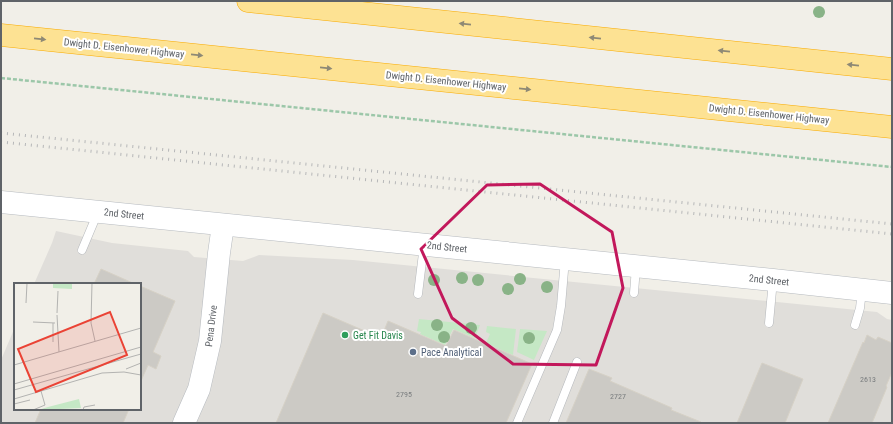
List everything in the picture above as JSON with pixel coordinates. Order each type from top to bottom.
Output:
[{"type":"highway","points":[[248,1],[892,69]]},
{"type":"highway","name":"Dwight D. Eisenhower Highway","points":[[1,35],[892,126]]},
{"type":"street","name":"2nd Street","points":[[1,202],[892,293]]},
{"type":"street","name":"Pena Drive","points":[[184,423],[199,389],[210,340],[223,225]]},
{"type":"lane","points":[[82,250],[98,212]]},
{"type":"lane","points":[[418,294],[424,244]]},
{"type":"lane","points":[[517,423],[557,330],[561,306],[565,259]]},
{"type":"lane","points":[[634,293],[636,266]]},
{"type":"lane","points":[[769,323],[773,280]]},
{"type":"lane","points":[[855,325],[860,308],[862,290]]},
{"type":"lane","points":[[553,423],[577,362]]},
{"type":"path","points":[[1,78],[892,167]]},
{"type":"highlighted area","points":[[540,184],[612,232],[623,288],[596,365],[513,364],[452,318],[421,249],[487,185]]},
{"type":"shaded area","points":[[56,231],[112,243],[188,251],[194,257],[243,261],[259,255],[353,260],[877,312],[887,319],[892,320],[892,423],[1,423],[1,360],[14,329],[14,410],[141,410],[141,283],[34,283]]},
{"type":"green space","points":[[419,319],[480,325],[475,338],[453,329],[445,345],[420,334],[421,332],[417,331]]},
{"type":"green space","points":[[487,326],[516,329],[513,355],[486,343],[490,334],[486,332]]},
{"type":"green space","points":[[520,329],[547,331],[534,360],[517,352]]},
{"type":"building","points":[[101,269],[133,283],[94,283]]},
{"type":"building","points":[[141,286],[175,301],[153,352],[161,356],[156,369],[148,365],[141,381]]},
{"type":"building","points":[[323,313],[381,338],[388,321],[446,346],[454,330],[532,364],[506,423],[276,423]]},
{"type":"building","points":[[867,335],[876,340],[878,337],[892,343],[892,372],[872,423],[828,423],[863,342],[864,343]]},
{"type":"building","points":[[762,363],[803,379],[785,423],[737,423]]},
{"type":"building","points":[[589,369],[612,378],[610,381],[672,408],[671,410],[701,423],[566,423]]},
{"type":"building","points":[[41,410],[129,410],[123,423],[35,423]]},
{"type":"railway","points":[[1,133],[892,224]]},
{"type":"railway","points":[[1,142],[892,234]]},
{"type":"place","name":"Get Fit Davis","points":[[345,335]]},
{"type":"place","name":"Pace Analytical","points":[[413,352]]}]
